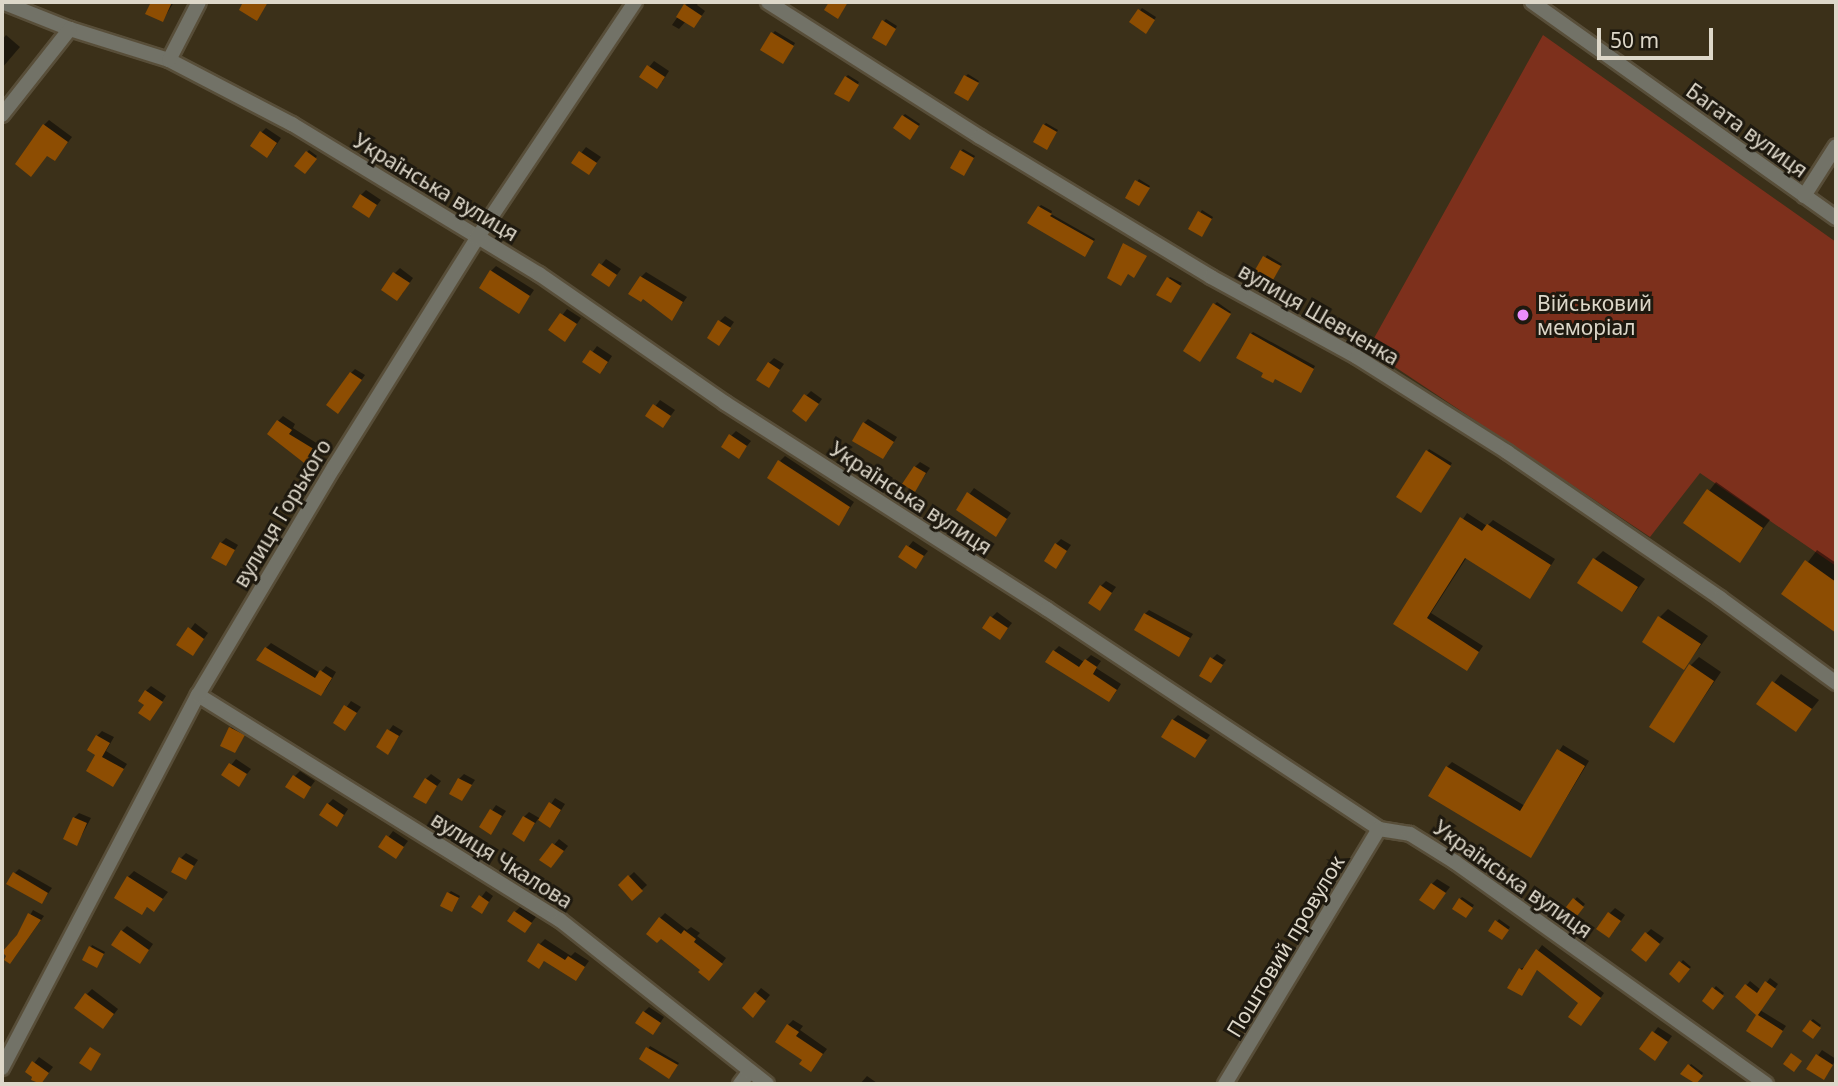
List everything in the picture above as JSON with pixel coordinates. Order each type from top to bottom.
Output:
[{"type":"street","name":"Українська вулиця","points":[[2,2],[70,29],[169,60],[292,124],[540,274],[724,404],[1047,609],[1379,829],[1410,834],[1455,862],[1766,1084]]},
{"type":"street","points":[[169,60],[199,2]]},
{"type":"street","name":"вулиця Горького","points":[[2,1068],[198,695],[334,467],[477,238],[635,2]]},
{"type":"street","name":"вулиця Шевченка","points":[[768,2],[980,137],[1211,277],[1357,357],[1485,438],[1709,590],[1836,683]]},
{"type":"street","name":"Багата вулиця","points":[[1532,2],[1836,218]]},
{"type":"street","points":[[2,115],[70,29]]},
{"type":"street","points":[[1804,196],[1836,146]]},
{"type":"street","name":"вулиця Чкалова","points":[[198,695],[560,920],[766,1084]]},
{"type":"street","name":"Поштовий провулок","points":[[1225,1084],[1379,829]]},
{"type":"street","points":[[740,1084],[749,1072]]},
{"type":"shaded area","points":[[1543,35],[1836,242],[1836,566],[1700,473],[1650,537],[1368,349]]},
{"type":"building","points":[[151,2],[172,2],[163,22],[145,14]]},
{"type":"building","points":[[243,2],[268,2],[257,21],[239,10]]},
{"type":"building","points":[[829,2],[848,2],[838,19],[824,10]]},
{"type":"building","points":[[684,4],[702,16],[694,28],[676,17]]},
{"type":"building","points":[[1138,9],[1155,20],[1146,34],[1129,22]]},
{"type":"building","points":[[882,20],[896,29],[886,46],[872,38]]},
{"type":"building","points":[[771,32],[794,46],[783,64],[760,50]]},
{"type":"building","points":[[647,65],[665,77],[657,89],[639,77]]},
{"type":"building","points":[[964,75],[979,83],[968,101],[954,93]]},
{"type":"building","points":[[845,76],[859,85],[849,102],[834,94]]},
{"type":"building","points":[[902,115],[919,126],[910,140],[893,128]]},
{"type":"building","points":[[43,124],[68,142],[55,161],[47,156],[31,177],[15,164]]},
{"type":"building","points":[[1043,124],[1057,132],[1047,150],[1033,142]]},
{"type":"building","points":[[260,131],[277,143],[267,158],[250,146]]},
{"type":"building","points":[[960,150],[974,158],[964,176],[950,168]]},
{"type":"building","points":[[306,151],[317,159],[305,174],[294,166]]},
{"type":"building","points":[[579,151],[597,163],[589,175],[571,163]]},
{"type":"building","points":[[1135,180],[1150,188],[1139,206],[1125,198]]},
{"type":"building","points":[[360,194],[377,205],[369,218],[352,207]]},
{"type":"building","points":[[1038,206],[1052,214],[1050,216],[1094,241],[1085,257],[1027,223]]},
{"type":"building","points":[[1198,211],[1212,219],[1202,237],[1188,229]]},
{"type":"building","points":[[1123,243],[1147,256],[1134,278],[1128,274],[1121,286],[1107,278]]},
{"type":"building","points":[[1263,256],[1281,266],[1273,280],[1255,270]]},
{"type":"building","points":[[599,263],[617,275],[609,287],[591,275]]},
{"type":"building","points":[[490,270],[530,296],[519,314],[479,288]]},
{"type":"building","points":[[393,272],[410,283],[397,301],[381,290]]},
{"type":"building","points":[[640,276],[683,302],[672,321],[643,299],[641,302],[628,294]]},
{"type":"building","points":[[1167,277],[1181,286],[1171,303],[1156,295]]},
{"type":"building","points":[[1213,303],[1231,314],[1200,362],[1183,351]]},
{"type":"building","points":[[560,313],[577,324],[565,342],[548,330]]},
{"type":"building","points":[[718,320],[731,328],[719,346],[707,338]]},
{"type":"building","points":[[1250,333],[1314,369],[1301,393],[1275,379],[1273,383],[1261,377],[1263,373],[1236,358]]},
{"type":"building","points":[[590,350],[608,362],[600,374],[582,362]]},
{"type":"building","points":[[768,362],[780,370],[769,388],[756,380]]},
{"type":"building","points":[[350,372],[362,380],[338,414],[326,405]]},
{"type":"building","points":[[804,394],[819,404],[806,422],[792,411]]},
{"type":"building","points":[[653,404],[671,416],[663,428],[645,416]]},
{"type":"building","points":[[277,420],[292,430],[289,434],[317,451],[308,466],[267,434]]},
{"type":"building","points":[[863,422],[894,442],[883,459],[852,441]]},
{"type":"building","points":[[729,434],[747,446],[739,459],[721,447]]},
{"type":"building","points":[[1426,450],[1451,466],[1421,513],[1396,497]]},
{"type":"building","points":[[778,460],[850,507],[839,526],[767,478]]},
{"type":"building","points":[[914,466],[926,473],[915,492],[902,484]]},
{"type":"building","points":[[1707,489],[1763,528],[1740,563],[1683,523]]},
{"type":"building","points":[[967,492],[1007,519],[996,537],[956,510]]},
{"type":"building","points":[[1460,517],[1482,531],[1487,524],[1551,565],[1530,599],[1465,558],[1427,618],[1479,652],[1467,671],[1393,624]]},
{"type":"building","points":[[220,542],[235,550],[226,566],[211,558]]},
{"type":"building","points":[[1055,543],[1067,551],[1056,569],[1044,561]]},
{"type":"building","points":[[906,545],[924,556],[916,569],[898,557]]},
{"type":"building","points":[[1593,558],[1638,587],[1622,612],[1577,583]]},
{"type":"building","points":[[1805,560],[1836,582],[1836,633],[1781,594]]},
{"type":"building","points":[[1100,585],[1112,593],[1100,611],[1088,603]]},
{"type":"building","points":[[1144,613],[1190,638],[1179,657],[1134,630]]},
{"type":"building","points":[[990,616],[1008,628],[1000,640],[982,628]]},
{"type":"building","points":[[1658,616],[1701,644],[1684,670],[1642,642]]},
{"type":"building","points":[[188,627],[204,639],[193,656],[176,645]]},
{"type":"building","points":[[265,647],[315,678],[320,670],[332,678],[321,696],[256,660]]},
{"type":"building","points":[[1053,650],[1079,667],[1085,659],[1097,667],[1093,674],[1117,690],[1109,702],[1045,662]]},
{"type":"building","points":[[1210,657],[1223,665],[1211,683],[1199,676]]},
{"type":"building","points":[[1689,664],[1714,681],[1674,743],[1649,727]]},
{"type":"building","points":[[1772,681],[1812,709],[1796,732],[1756,704]]},
{"type":"building","points":[[145,690],[163,702],[150,721],[138,713],[144,705],[138,701]]},
{"type":"building","points":[[344,705],[357,713],[345,731],[333,723]]},
{"type":"building","points":[[1172,719],[1207,740],[1195,758],[1161,737]]},
{"type":"building","points":[[229,727],[245,735],[235,753],[220,746]]},
{"type":"building","points":[[387,729],[399,736],[388,755],[376,747]]},
{"type":"building","points":[[96,735],[110,743],[102,757],[124,769],[113,787],[86,771],[95,755],[87,750]]},
{"type":"building","points":[[1557,749],[1585,766],[1531,858],[1428,796],[1446,766],[1520,811]]},
{"type":"building","points":[[229,763],[247,774],[239,787],[221,775]]},
{"type":"building","points":[[293,775],[311,787],[304,799],[285,787]]},
{"type":"building","points":[[425,778],[437,786],[426,804],[413,797]]},
{"type":"building","points":[[458,778],[472,785],[462,801],[449,794]]},
{"type":"building","points":[[549,802],[561,810],[550,828],[538,820]]},
{"type":"building","points":[[327,803],[344,815],[337,827],[319,815]]},
{"type":"building","points":[[490,809],[502,816],[491,835],[479,827]]},
{"type":"building","points":[[523,816],[535,823],[524,842],[512,834]]},
{"type":"building","points":[[73,817],[87,823],[77,846],[63,839]]},
{"type":"building","points":[[386,835],[404,847],[396,859],[378,847]]},
{"type":"building","points":[[552,843],[564,851],[551,868],[539,860]]},
{"type":"building","points":[[179,857],[194,866],[186,880],[171,872]]},
{"type":"building","points":[[13,872],[48,893],[42,904],[6,884]]},
{"type":"building","points":[[628,875],[643,891],[632,901],[618,885]]},
{"type":"building","points":[[127,876],[163,899],[154,912],[147,907],[142,915],[114,898]]},
{"type":"building","points":[[1431,883],[1446,893],[1434,910],[1419,900]]},
{"type":"building","points":[[447,892],[459,898],[452,912],[440,906]]},
{"type":"building","points":[[479,895],[489,902],[482,914],[471,907]]},
{"type":"building","points":[[1459,898],[1473,908],[1466,918],[1452,909]]},
{"type":"building","points":[[1573,898],[1584,907],[1574,920],[1563,911]]},
{"type":"building","points":[[514,911],[532,923],[525,933],[507,921]]},
{"type":"building","points":[[1608,912],[1621,921],[1609,938],[1596,929]]},
{"type":"building","points":[[28,913],[41,920],[10,964],[4,960],[6,956],[2,952],[17,935]]},
{"type":"building","points":[[659,917],[681,934],[684,930],[696,939],[694,942],[723,964],[709,981],[698,972],[700,970],[661,939],[657,943],[646,934]]},
{"type":"building","points":[[1495,920],[1509,930],[1502,940],[1488,931]]},
{"type":"building","points":[[121,930],[149,950],[140,964],[111,945]]},
{"type":"building","points":[[1645,932],[1660,944],[1646,962],[1631,950]]},
{"type":"building","points":[[538,943],[565,960],[568,956],[585,967],[576,981],[544,961],[539,969],[527,961]]},
{"type":"building","points":[[89,946],[104,954],[97,968],[82,960]]},
{"type":"building","points":[[1536,949],[1601,998],[1581,1026],[1568,1017],[1578,1003],[1537,970],[1522,996],[1507,988],[1519,968],[1522,970]]},
{"type":"building","points":[[1679,961],[1690,969],[1679,983],[1669,974]]},
{"type":"building","points":[[1765,981],[1776,989],[1758,1015],[1783,1031],[1772,1048],[1746,1031],[1756,1015],[1735,997],[1745,984],[1757,993]]},
{"type":"building","points":[[1712,987],[1724,996],[1713,1010],[1702,1001]]},
{"type":"building","points":[[755,992],[766,1001],[753,1018],[742,1008]]},
{"type":"building","points":[[85,993],[114,1014],[103,1029],[74,1008]]},
{"type":"building","points":[[643,1011],[661,1023],[653,1035],[635,1023]]},
{"type":"building","points":[[1810,1020],[1821,1028],[1813,1039],[1802,1031]]},
{"type":"building","points":[[787,1024],[799,1032],[796,1036],[823,1054],[811,1072],[799,1064],[802,1060],[775,1042]]},
{"type":"building","points":[[1652,1031],[1668,1042],[1655,1061],[1639,1049]]},
{"type":"building","points":[[90,1047],[101,1054],[91,1071],[79,1063]]},
{"type":"building","points":[[646,1047],[678,1065],[669,1079],[639,1059]]},
{"type":"building","points":[[1791,1053],[1802,1061],[1794,1072],[1783,1064]]},
{"type":"building","points":[[1816,1054],[1833,1065],[1824,1080],[1806,1069]]},
{"type":"building","points":[[32,1061],[49,1073],[41,1084],[31,1080],[32,1077],[25,1072]]},
{"type":"building","points":[[1688,1064],[1703,1076],[1696,1084],[1680,1074]]},
{"type":"place","name":"Військовий меморіал","points":[[1523,315]]}]
